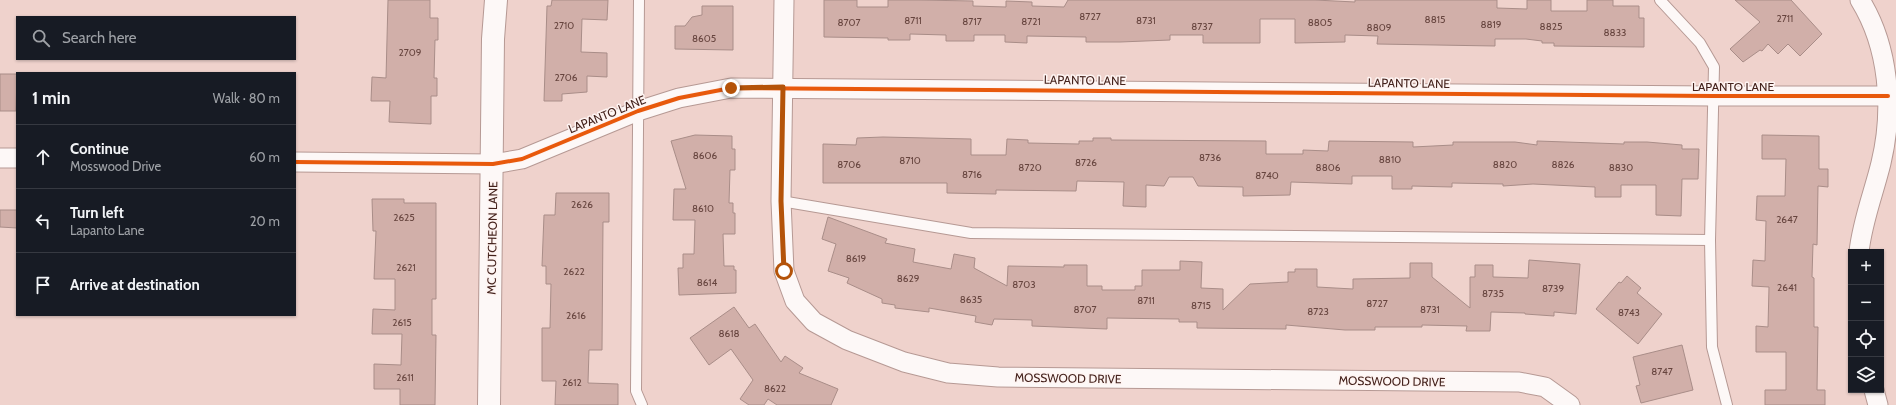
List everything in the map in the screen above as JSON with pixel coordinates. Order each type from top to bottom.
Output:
[{"type":"street","name":"MC CUTCHEON LANE","points":[[489,405],[493,164],[493,39],[496,0]]},
{"type":"street","name":"MOSSWOOD DRIVE","points":[[784,0],[781,201],[784,271],[795,301],[814,322],[847,340],[904,362],[948,373],[998,377],[1519,382],[1545,387],[1570,405]]},
{"type":"street","points":[[1860,0],[1870,16],[1883,56],[1888,96],[1887,123],[1881,161],[1860,249]]},
{"type":"street","name":"LAPANTO LANE","points":[[296,162],[493,164],[522,159],[638,111],[679,98],[731,88],[783,87],[1712,96],[1888,96]]},
{"type":"street","points":[[0,158],[16,158]]},
{"type":"street","points":[[1875,393],[1878,405]]},
{"type":"lane","points":[[640,0],[636,391],[642,405]]},
{"type":"lane","points":[[1660,0],[1700,43],[1714,67],[1712,96],[1710,240],[1712,347],[1727,405]]},
{"type":"lane","points":[[781,201],[971,233],[1710,240]]},
{"type":"building","points":[[388,0],[430,0],[430,18],[438,18],[438,40],[435,40],[434,78],[437,78],[437,96],[431,96],[431,124],[389,122],[390,101],[371,101],[372,77],[386,78]]},
{"type":"building","points":[[552,0],[608,0],[607,20],[582,19],[581,52],[607,53],[607,77],[587,76],[587,92],[562,94],[562,101],[544,101],[547,6],[551,6]]},
{"type":"building","points":[[824,0],[857,0],[857,7],[888,7],[888,0],[919,0],[973,1],[973,6],[1006,7],[1006,1],[1032,2],[1032,6],[1064,7],[1068,0],[1315,0],[1355,2],[1355,0],[1497,0],[1497,8],[1527,9],[1527,0],[1551,0],[1551,11],[1587,11],[1587,0],[1613,0],[1613,6],[1639,6],[1639,18],[1644,18],[1644,47],[1554,46],[1554,43],[1542,43],[1542,41],[1526,39],[1495,39],[1495,46],[1377,44],[1378,36],[1345,35],[1345,42],[1295,43],[1295,19],[1260,19],[1260,43],[1203,43],[1203,35],[1170,35],[1170,40],[1120,42],[1086,42],[1086,37],[1027,36],[1027,43],[1005,42],[1005,35],[974,35],[974,41],[946,41],[946,35],[910,34],[910,40],[888,40],[888,38],[824,37]]},
{"type":"building","points":[[1735,0],[1791,0],[1822,34],[1800,56],[1788,44],[1778,54],[1768,44],[1762,51],[1760,50],[1743,62],[1730,49],[1760,22]]},
{"type":"building","points":[[702,6],[733,6],[733,50],[675,49],[675,26],[685,26],[692,17],[702,15]]},
{"type":"building","points":[[0,74],[16,74],[16,111],[0,111]]},
{"type":"building","points":[[695,135],[732,136],[732,149],[735,149],[735,170],[730,170],[729,203],[733,203],[733,213],[735,213],[735,234],[723,234],[724,266],[734,266],[734,270],[736,270],[736,293],[679,295],[678,268],[683,268],[683,254],[694,254],[695,220],[673,220],[674,189],[686,189],[671,141]]},
{"type":"building","points":[[1762,135],[1819,136],[1819,169],[1828,169],[1828,187],[1818,186],[1817,245],[1813,244],[1812,277],[1814,278],[1814,327],[1818,327],[1817,390],[1825,390],[1825,405],[1765,405],[1765,390],[1786,390],[1786,352],[1756,352],[1756,326],[1768,327],[1769,287],[1752,286],[1753,260],[1765,261],[1766,221],[1756,220],[1757,196],[1785,196],[1786,159],[1762,159]]},
{"type":"building","points":[[883,137],[971,139],[971,155],[1006,155],[1007,139],[1028,140],[1028,143],[1079,144],[1079,141],[1093,141],[1093,138],[1111,138],[1111,140],[1266,141],[1266,154],[1303,154],[1303,150],[1328,151],[1329,141],[1413,142],[1413,147],[1453,145],[1453,142],[1515,142],[1537,145],[1537,141],[1624,144],[1624,142],[1647,142],[1682,145],[1682,149],[1699,149],[1698,179],[1682,179],[1681,216],[1656,215],[1656,185],[1621,185],[1621,197],[1595,197],[1595,187],[1533,184],[1503,186],[1503,184],[1452,183],[1452,187],[1412,186],[1412,189],[1392,189],[1392,176],[1352,176],[1352,184],[1291,182],[1290,195],[1243,196],[1243,187],[1198,186],[1193,177],[1169,177],[1164,186],[1146,185],[1146,207],[1123,206],[1124,182],[1077,181],[1076,191],[996,190],[996,194],[947,193],[947,183],[823,183],[823,144],[856,145],[857,138]]},
{"type":"building","points":[[556,193],[609,193],[609,222],[603,222],[602,350],[589,350],[588,383],[618,384],[618,405],[555,405],[556,381],[542,381],[542,328],[550,328],[551,284],[546,284],[546,266],[542,266],[544,215],[555,215]]},
{"type":"building","points":[[372,199],[404,199],[404,203],[436,203],[436,299],[432,299],[432,335],[436,335],[435,405],[400,405],[400,389],[374,389],[374,364],[401,365],[402,334],[372,334],[373,309],[395,310],[395,279],[374,279],[376,231],[373,231]]},
{"type":"building","points":[[0,210],[16,210],[16,228],[0,227]]},
{"type":"building","points":[[828,217],[887,239],[885,243],[915,249],[913,262],[951,269],[954,254],[975,258],[974,268],[1007,286],[1008,266],[1064,267],[1064,265],[1087,265],[1087,286],[1102,286],[1102,290],[1135,290],[1135,286],[1142,286],[1142,270],[1180,270],[1180,261],[1202,262],[1201,288],[1223,289],[1223,310],[1250,284],[1288,282],[1288,272],[1295,272],[1295,269],[1317,269],[1317,287],[1353,289],[1353,279],[1410,278],[1410,263],[1432,263],[1432,277],[1470,308],[1470,277],[1475,277],[1475,265],[1493,265],[1493,277],[1528,278],[1529,260],[1580,264],[1576,314],[1554,312],[1554,316],[1491,312],[1490,331],[1466,331],[1467,326],[1422,325],[1422,327],[1375,327],[1375,330],[1345,330],[1286,325],[1286,329],[1197,328],[1197,322],[1179,322],[1179,319],[1107,318],[1107,329],[1032,326],[1032,320],[994,319],[992,325],[975,322],[976,316],[929,308],[929,312],[895,308],[895,305],[882,303],[882,299],[847,283],[849,278],[828,271],[836,244],[822,239]]},
{"type":"building","points":[[1627,276],[1641,288],[1637,293],[1662,314],[1638,344],[1596,309],[1619,282],[1621,283]]},
{"type":"building","points":[[734,307],[749,328],[755,324],[781,362],[785,356],[803,368],[799,373],[838,389],[831,405],[777,405],[768,399],[764,405],[749,405],[740,399],[753,380],[731,349],[709,365],[690,338]]},
{"type":"building","points":[[1682,345],[1693,390],[1641,403],[1636,386],[1640,385],[1633,357]]},
{"type":"cycle path","points":[[296,162],[493,164],[522,159],[638,111],[679,98],[731,88],[1712,96],[1888,96]]},
{"type":"route","points":[[731,88],[783,87],[781,201],[784,271]]}]
